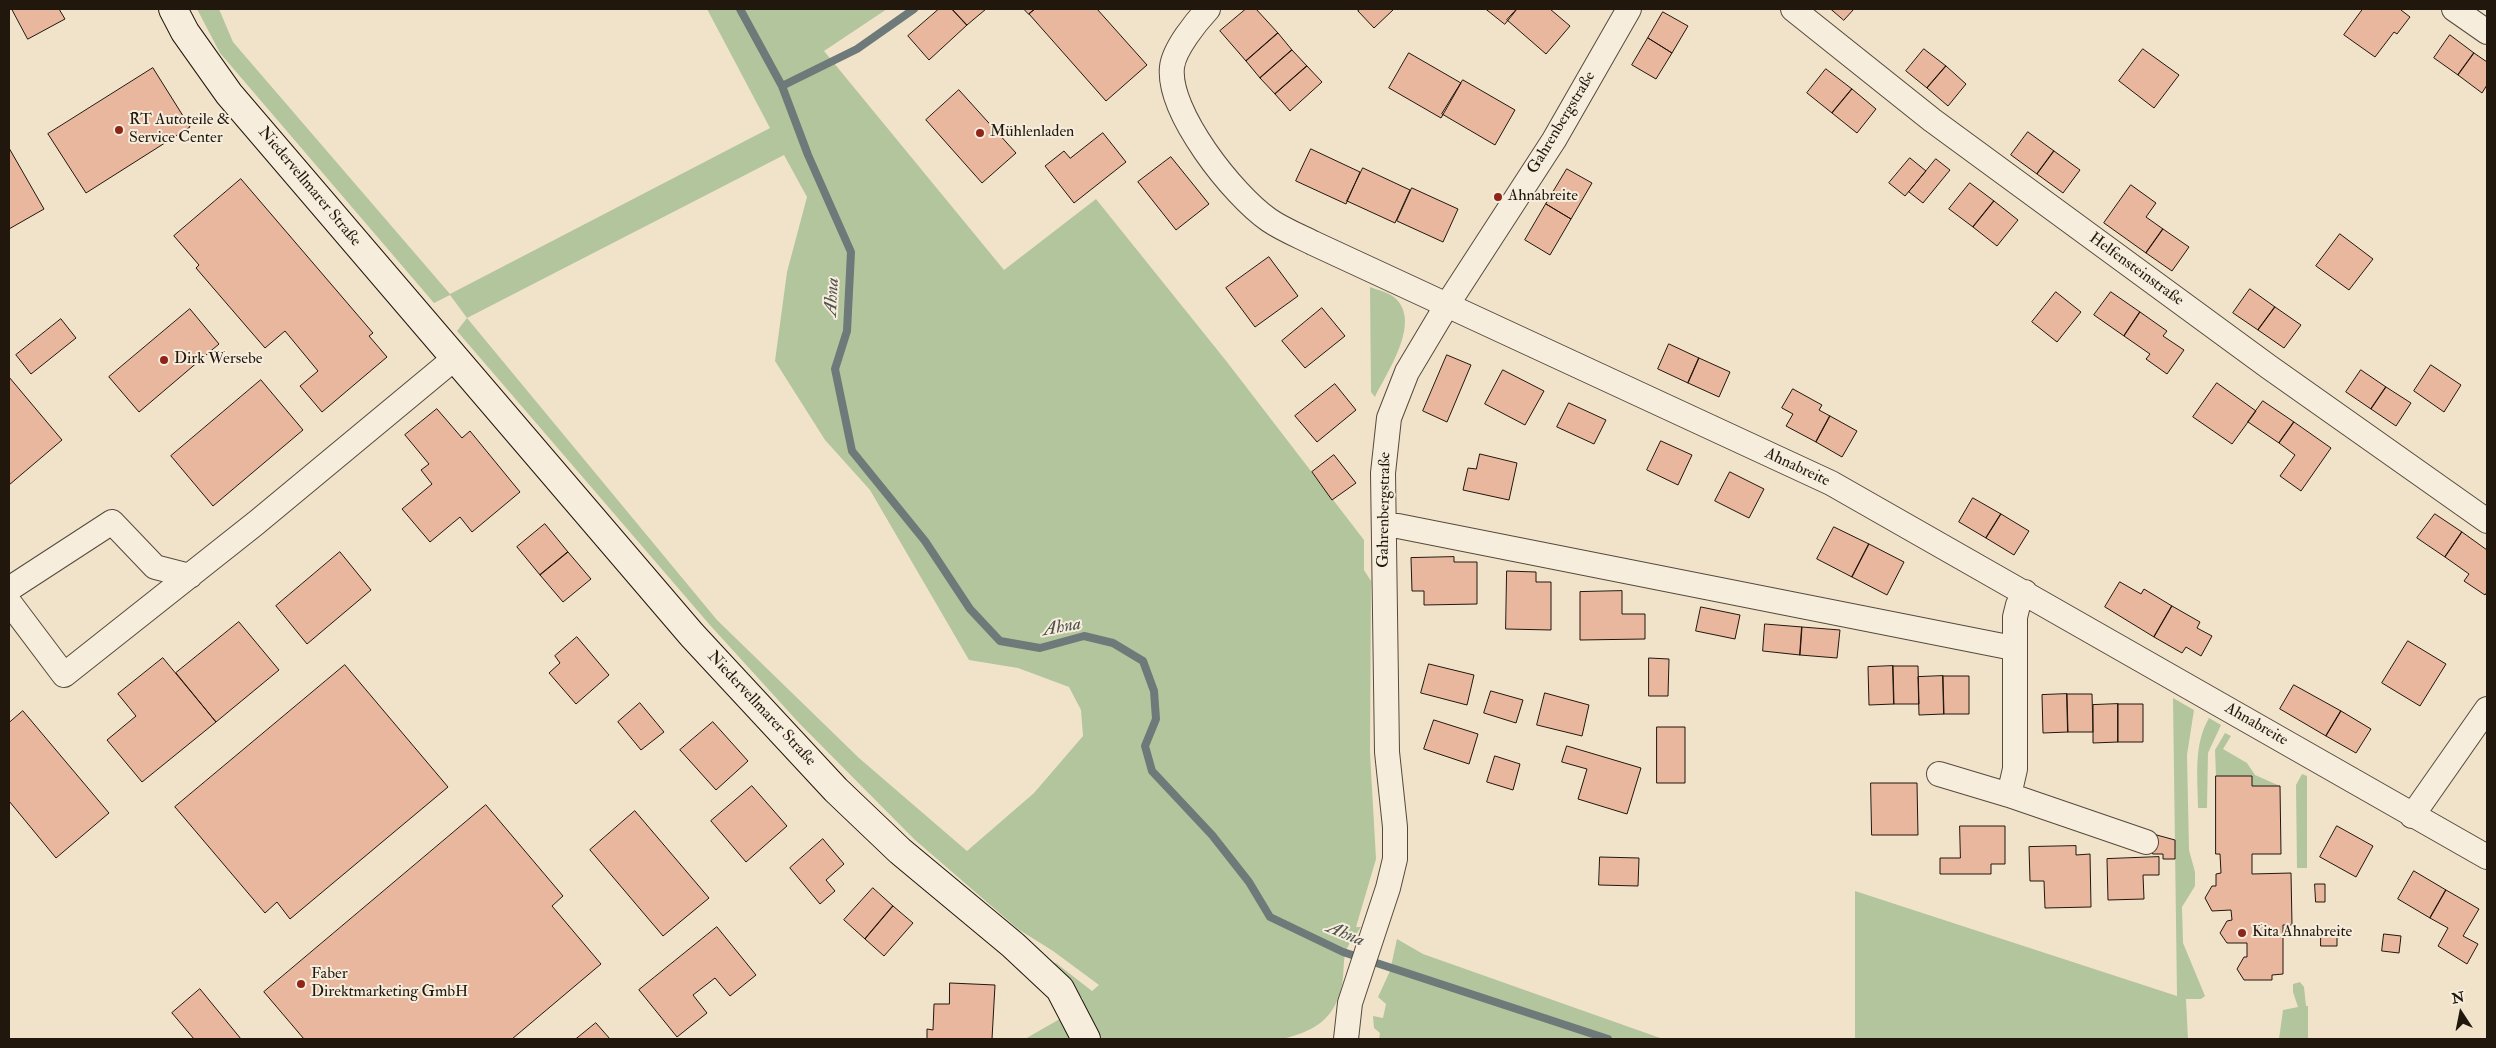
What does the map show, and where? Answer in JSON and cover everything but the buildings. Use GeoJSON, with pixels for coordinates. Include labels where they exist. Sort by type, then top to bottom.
{"type":"FeatureCollection","features":[{"type":"Feature","properties":{"kind":"main road","name":"Niedervellmarer Straße"},"geometry":{"type":"LineString","coordinates":[[173,9],[185,32],[229,94],[692,635],[836,790],[900,851],[1012,945],[1060,989],[1086,1039]]}},
{"type":"Feature","properties":{"kind":"street","name":"Ahnabreite"},"geometry":{"type":"LineString","coordinates":[[1208,9],[1189,31],[1172,66],[1175,96],[1195,136],[1228,182],[1269,220],[1447,305],[1831,483],[2025,592],[2412,816],[2487,857]]}},
{"type":"Feature","properties":{"kind":"street","name":"Gahrenbergstraße"},"geometry":{"type":"LineString","coordinates":[[1346,1039],[1350,1003],[1374,932],[1395,859],[1395,827],[1387,752],[1383,473],[1389,418],[1407,372],[1447,305],[1554,140],[1629,9]]}},
{"type":"Feature","properties":{"kind":"street","name":"Helfensteinstraße"},"geometry":{"type":"LineString","coordinates":[[1793,9],[1962,142],[2269,367],[2487,521]]}},
{"type":"Feature","properties":{"kind":"street"},"geometry":{"type":"LineString","coordinates":[[2454,9],[2487,32]]}},
{"type":"Feature","properties":{"kind":"street"},"geometry":{"type":"LineString","coordinates":[[9,602],[64,675],[190,576],[454,358]]}},
{"type":"Feature","properties":{"kind":"street"},"geometry":{"type":"LineString","coordinates":[[9,589],[112,522],[155,567],[190,576]]}},
{"type":"Feature","properties":{"kind":"street"},"geometry":{"type":"LineString","coordinates":[[1384,526],[1408,528],[2013,648]]}},
{"type":"Feature","properties":{"kind":"street"},"geometry":{"type":"LineString","coordinates":[[2010,795],[2015,768],[2013,648],[2015,617],[2018,605],[2025,592]]}},
{"type":"Feature","properties":{"kind":"street"},"geometry":{"type":"LineString","coordinates":[[2412,816],[2487,709]]}},
{"type":"Feature","properties":{"kind":"street"},"geometry":{"type":"LineString","coordinates":[[1939,774],[2010,795],[2146,842]]}},
{"type":"Feature","properties":{"kind":"green space"},"geometry":{"type":"Polygon","coordinates":[[[197,9],[219,9],[233,42],[450,294],[770,128],[707,9],[887,9],[824,51],[1004,270],[1096,199],[1227,362],[1364,540],[1364,570],[1371,581],[1370,753],[1376,859],[1356,927],[1361,927],[1346,951],[1339,997],[1329,1015],[1322,1022],[1305,1032],[1283,1039],[1025,1039],[1058,1020],[1083,999],[1052,964],[1056,963],[1092,991],[1099,985],[1053,951],[1018,929],[914,839],[799,723],[709,624],[457,331],[467,318],[450,295],[434,303],[220,53],[197,9]],[[784,155],[467,318],[717,620],[859,758],[967,851],[1034,793],[1083,736],[1081,710],[1069,687],[1018,668],[969,660],[870,490],[825,440],[775,361],[787,272],[807,197],[784,155]]]}},
{"type":"Feature","properties":{"kind":"green space"},"geometry":{"type":"Polygon","coordinates":[[[1370,287],[1395,298],[1402,308],[1405,320],[1400,347],[1375,397],[1371,392],[1370,287]]]}},
{"type":"Feature","properties":{"kind":"green space"},"geometry":{"type":"Polygon","coordinates":[[[2173,698],[2194,710],[2187,755],[2189,850],[2195,872],[2195,886],[2182,907],[2183,943],[2205,996],[2201,999],[2186,999],[2188,1039],[1855,1039],[1855,891],[2177,996],[2173,698]]]}},
{"type":"Feature","properties":{"kind":"green space"},"geometry":{"type":"Polygon","coordinates":[[[2209,718],[2221,725],[2208,753],[2207,808],[2198,808],[2198,750],[2209,718]]]}},
{"type":"Feature","properties":{"kind":"green space"},"geometry":{"type":"Polygon","coordinates":[[[2225,733],[2231,736],[2223,749],[2247,763],[2255,775],[2280,786],[2252,786],[2252,776],[2216,776],[2215,750],[2225,733]]]}},
{"type":"Feature","properties":{"kind":"green space"},"geometry":{"type":"Polygon","coordinates":[[[2302,774],[2307,776],[2307,868],[2297,868],[2296,785],[2302,774]]]}},
{"type":"Feature","properties":{"kind":"green space"},"geometry":{"type":"Polygon","coordinates":[[[1397,939],[1423,954],[1663,1039],[1379,1039],[1380,1033],[1374,1028],[1373,1016],[1383,1018],[1386,1004],[1378,997],[1390,971],[1397,939]]]}},
{"type":"Feature","properties":{"kind":"green space"},"geometry":{"type":"Polygon","coordinates":[[[2300,982],[2304,987],[2306,1006],[2308,1006],[2308,1039],[2279,1039],[2283,1010],[2298,1007],[2293,992],[2293,984],[2300,982]]]}},
{"type":"Feature","properties":{"kind":"waterway","name":"Ahna"},"geometry":{"type":"LineString","coordinates":[[740,9],[782,86],[808,155],[851,252],[847,331],[835,369],[852,451],[925,541],[970,609],[1000,641],[1040,648],[1084,636],[1113,643],[1143,661],[1154,691],[1156,719],[1145,746],[1152,771],[1212,835],[1249,882],[1270,917],[1343,952],[1608,1039]]}},
{"type":"Feature","properties":{"kind":"waterway"},"geometry":{"type":"LineString","coordinates":[[782,86],[857,49],[914,9]]}},
{"type":"Feature","properties":{"kind":"place","name":"RT Autoteile & Service Center"},"geometry":{"type":"Point","coordinates":[119,130]}},
{"type":"Feature","properties":{"kind":"place","name":"Mühlenladen"},"geometry":{"type":"Point","coordinates":[980,133]}},
{"type":"Feature","properties":{"kind":"place","name":"Ahnabreite"},"geometry":{"type":"Point","coordinates":[1498,197]}},
{"type":"Feature","properties":{"kind":"place","name":"Dirk Wersebe"},"geometry":{"type":"Point","coordinates":[164,360]}},
{"type":"Feature","properties":{"kind":"place","name":"Kita Ahnabreite"},"geometry":{"type":"Point","coordinates":[2242,933]}},
{"type":"Feature","properties":{"kind":"place","name":"Faber Direktmarketing GmbH"},"geometry":{"type":"Point","coordinates":[301,984]}}]}
